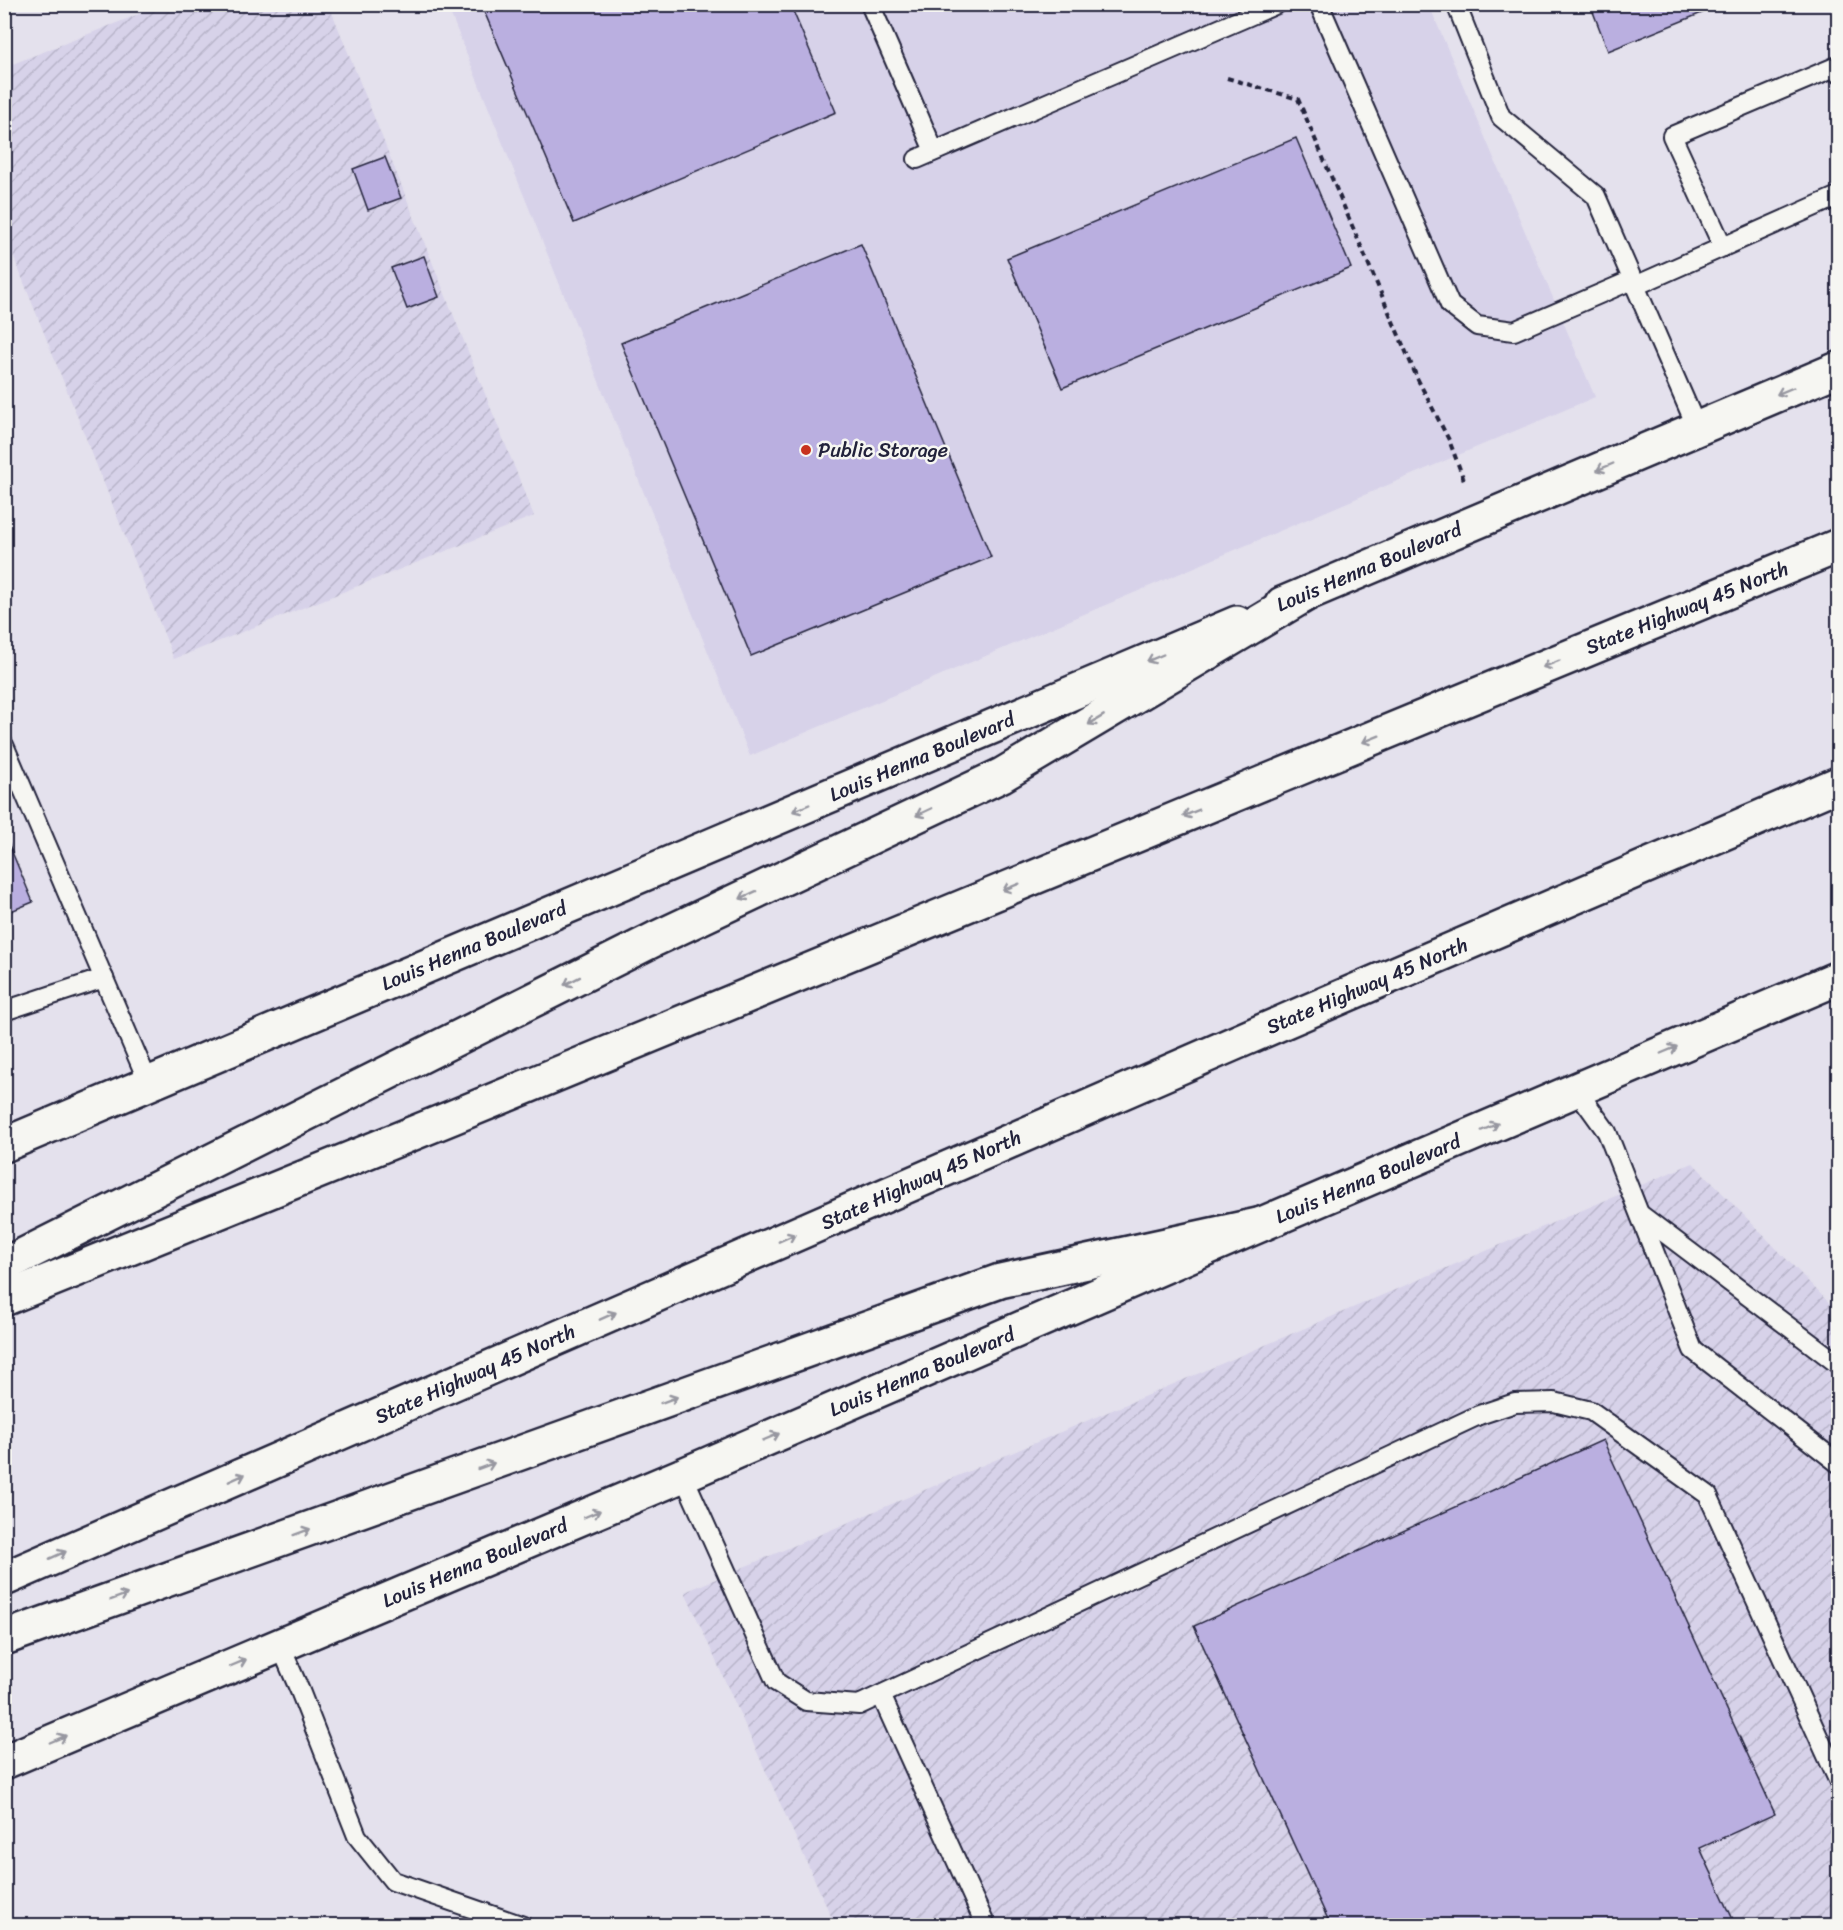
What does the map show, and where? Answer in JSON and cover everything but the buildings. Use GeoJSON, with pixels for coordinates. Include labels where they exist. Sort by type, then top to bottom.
{"type":"FeatureCollection","features":[{"type":"Feature","properties":{"kind":"main road","name":"Louis Henna Boulevard"},"geometry":{"type":"LineString","coordinates":[[4,1145],[1839,369]]}},
{"type":"Feature","properties":{"kind":"main road","name":"State Highway 45 North"},"geometry":{"type":"LineString","coordinates":[[4,1299],[1839,546]]}},
{"type":"Feature","properties":{"kind":"main road"},"geometry":{"type":"LineString","coordinates":[[4,1265],[655,939],[1002,775],[1308,593]]}},
{"type":"Feature","properties":{"kind":"main road","name":"State Highway 45 North"},"geometry":{"type":"LineString","coordinates":[[4,1579],[1293,1018],[1839,784]]}},
{"type":"Feature","properties":{"kind":"main road","name":"Louis Henna Boulevard"},"geometry":{"type":"LineString","coordinates":[[4,1762],[683,1475],[1576,1089],[1839,978]]}},
{"type":"Feature","properties":{"kind":"main road"},"geometry":{"type":"LineString","coordinates":[[4,1638],[1000,1281],[1262,1224]]}},
{"type":"Feature","properties":{"kind":"lane"},"geometry":{"type":"LineString","coordinates":[[870,4],[934,151]]}},
{"type":"Feature","properties":{"kind":"lane"},"geometry":{"type":"LineString","coordinates":[[917,159],[1277,4]]}},
{"type":"Feature","properties":{"kind":"lane"},"geometry":{"type":"LineString","coordinates":[[1319,4],[1450,305],[1477,326],[1514,331],[1723,248],[1839,196]]}},
{"type":"Feature","properties":{"kind":"lane"},"geometry":{"type":"LineString","coordinates":[[1456,4],[1501,117],[1596,196],[1697,428]]}},
{"type":"Feature","properties":{"kind":"lane"},"geometry":{"type":"LineString","coordinates":[[1723,248],[1672,136],[1835,67],[1839,73]]}},
{"type":"Feature","properties":{"kind":"lane"},"geometry":{"type":"LineString","coordinates":[[4,745],[149,1084]]}},
{"type":"Feature","properties":{"kind":"lane"},"geometry":{"type":"LineString","coordinates":[[4,1011],[104,978]]}},
{"type":"Feature","properties":{"kind":"lane"},"geometry":{"type":"LineString","coordinates":[[1576,1089],[1607,1132],[1693,1350],[1839,1464]]}},
{"type":"Feature","properties":{"kind":"lane"},"geometry":{"type":"LineString","coordinates":[[1640,1214],[1839,1364]]}},
{"type":"Feature","properties":{"kind":"lane"},"geometry":{"type":"LineString","coordinates":[[683,1475],[776,1682],[806,1701],[859,1705],[1479,1415],[1515,1403],[1554,1402],[1591,1411],[1708,1495],[1833,1753],[1839,1780]]}},
{"type":"Feature","properties":{"kind":"lane"},"geometry":{"type":"LineString","coordinates":[[280,1645],[357,1836],[393,1881],[523,1926]]}},
{"type":"Feature","properties":{"kind":"lane"},"geometry":{"type":"LineString","coordinates":[[881,1695],[986,1926]]}},
{"type":"Feature","properties":{"kind":"path"},"geometry":{"type":"LineString","coordinates":[[1227,78],[1298,99],[1418,380],[1449,440],[1464,480]]}},
{"type":"Feature","properties":{"kind":"shaded area"},"geometry":{"type":"Polygon","coordinates":[[[162,5],[329,5],[534,516],[174,659],[5,235],[5,67],[162,5]]]}},
{"type":"Feature","properties":{"kind":"shaded area"},"geometry":{"type":"Polygon","coordinates":[[[447,5],[1429,5],[1595,397],[750,756],[447,5]]]}},
{"type":"Feature","properties":{"kind":"shaded area"},"geometry":{"type":"Polygon","coordinates":[[[1693,1163],[1838,1312],[1838,1925],[835,1925],[685,1592],[1693,1163]]]}},
{"type":"Feature","properties":{"kind":"place","name":"Public Storage"},"geometry":{"type":"Point","coordinates":[806,450]}}]}
